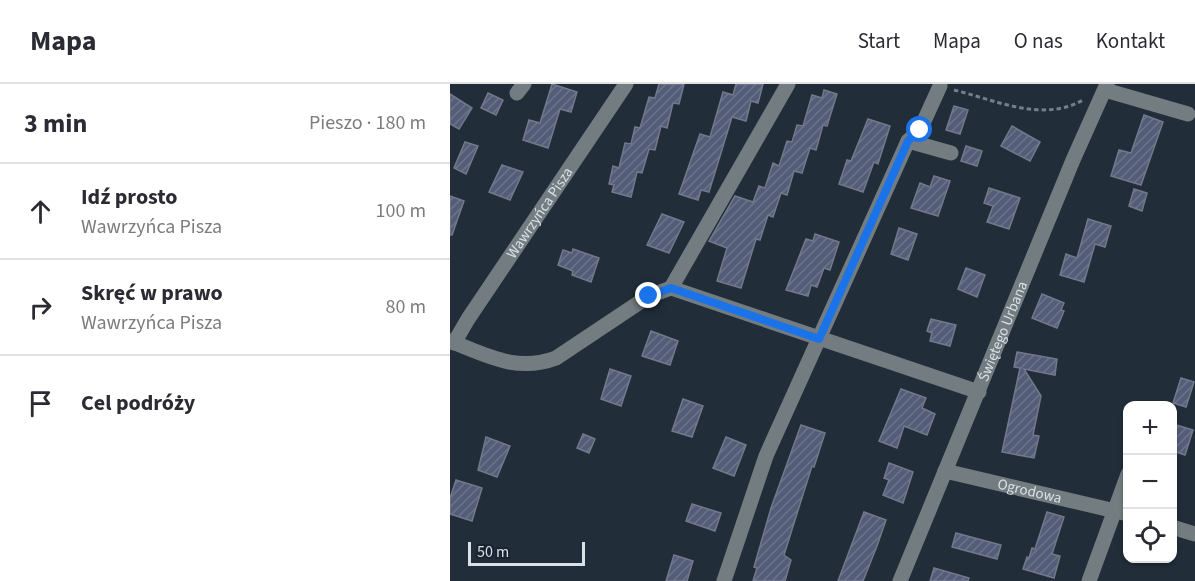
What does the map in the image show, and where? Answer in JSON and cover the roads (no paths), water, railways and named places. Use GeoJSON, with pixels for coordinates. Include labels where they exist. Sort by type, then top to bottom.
{"type":"FeatureCollection","features":[{"type":"Feature","properties":{"kind":"street","name":"Wawrzyńca Pisza"},"geometry":{"type":"LineString","coordinates":[[626,84],[452,342],[506,363],[525,366],[541,364],[556,358],[649,296],[671,288]]}},
{"type":"Feature","properties":{"kind":"street"},"geometry":{"type":"LineString","coordinates":[[788,84],[671,288],[979,392]]}},
{"type":"Feature","properties":{"kind":"street"},"geometry":{"type":"LineString","coordinates":[[724,581],[766,456],[908,141],[920,130],[940,86]]}},
{"type":"Feature","properties":{"kind":"street"},"geometry":{"type":"LineString","coordinates":[[1106,87],[1188,114]]}},
{"type":"Feature","properties":{"kind":"street","name":"Świętego Urbana"},"geometry":{"type":"LineString","coordinates":[[900,581],[1073,160],[1106,87]]}},
{"type":"Feature","properties":{"kind":"street"},"geometry":{"type":"LineString","coordinates":[[908,141],[951,153]]}},
{"type":"Feature","properties":{"kind":"street","name":"Ogrodowa"},"geometry":{"type":"LineString","coordinates":[[945,471],[1122,512]]}},
{"type":"Feature","properties":{"kind":"street"},"geometry":{"type":"LineString","coordinates":[[1089,581],[1122,512]]}},
{"type":"Feature","properties":{"kind":"street"},"geometry":{"type":"LineString","coordinates":[[1177,528],[1195,534]]}}]}
